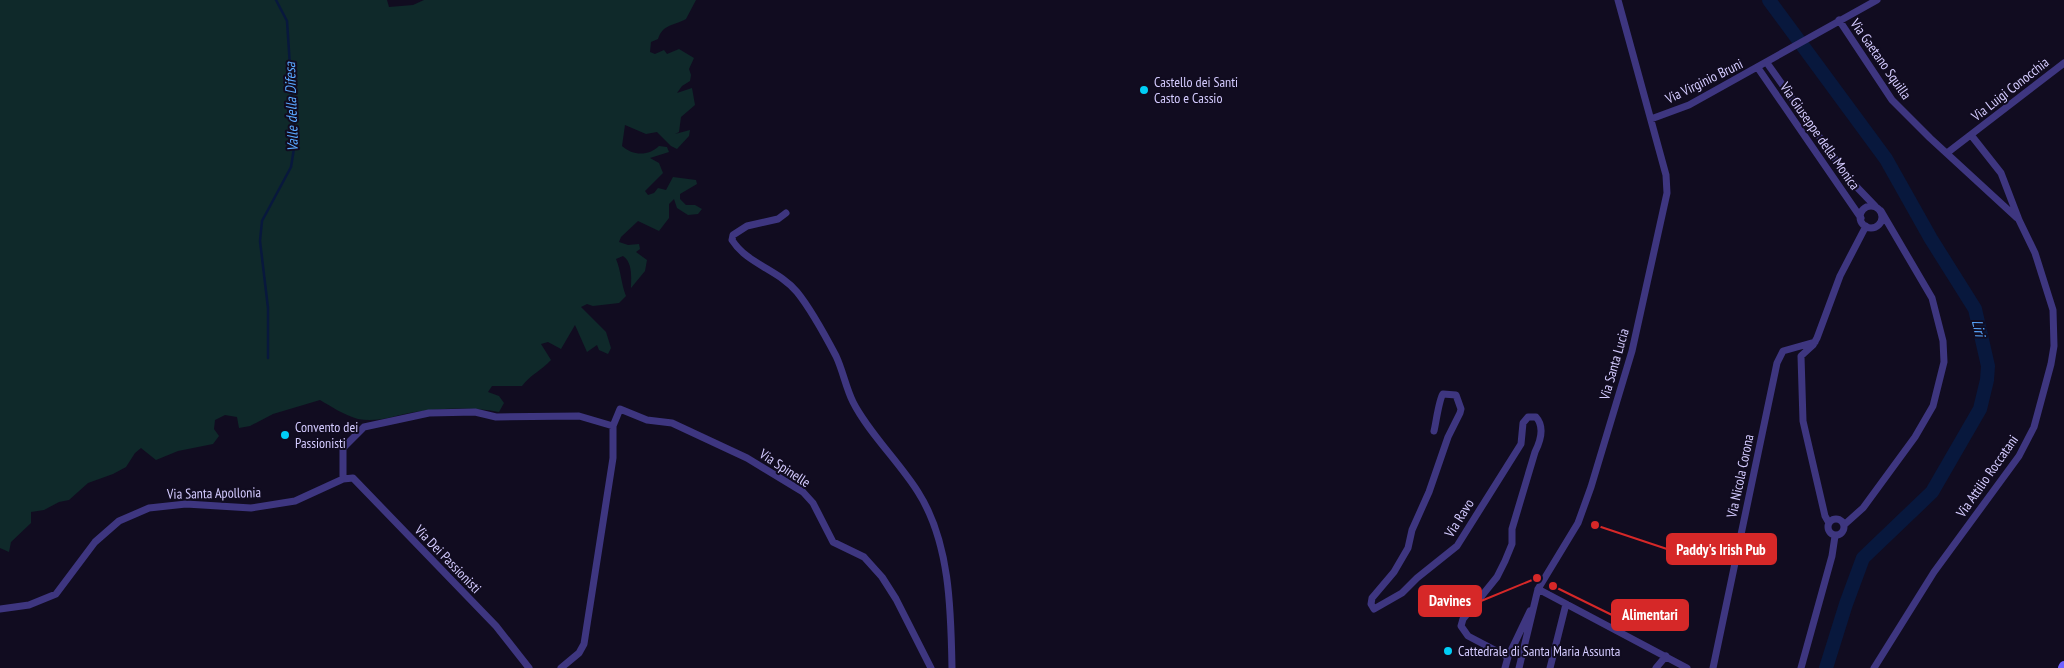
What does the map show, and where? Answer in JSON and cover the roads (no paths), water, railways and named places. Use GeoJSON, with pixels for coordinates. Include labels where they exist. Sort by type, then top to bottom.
{"type":"FeatureCollection","features":[{"type":"Feature","properties":{"kind":"street","name":"Via Santa Lucia"},"geometry":{"type":"LineString","coordinates":[[1534,605],[1538,589],[1578,522],[1591,487],[1632,351],[1645,288],[1662,222],[1668,187],[1618,0]]}},
{"type":"Feature","properties":{"kind":"street","name":"Via Virginio Bruni"},"geometry":{"type":"LineString","coordinates":[[1651,118],[1689,105],[1784,54],[1829,25],[1877,0]]}},
{"type":"Feature","properties":{"kind":"street","name":"Via Gaetano Squilla"},"geometry":{"type":"LineString","coordinates":[[1839,20],[1892,100],[2019,220]]}},
{"type":"Feature","properties":{"kind":"street","name":"Via Giuseppe della Monica"},"geometry":{"type":"LineString","coordinates":[[1767,63],[1850,180],[1878,209],[1932,298],[1943,341],[1944,362],[1933,406],[1915,437],[1863,508],[1844,525]]}},
{"type":"Feature","properties":{"kind":"street","name":"Via Luigi Conocchia"},"geometry":{"type":"LineString","coordinates":[[1946,153],[2064,63]]}},
{"type":"Feature","properties":{"kind":"street","name":"Via Giuseppe della Monica"},"geometry":{"type":"LineString","coordinates":[[1758,68],[1861,218]]}},
{"type":"Feature","properties":{"kind":"street","name":"Via Attilio Roccatani"},"geometry":{"type":"LineString","coordinates":[[1874,668],[1934,572],[2019,456],[2034,427],[2044,395],[2053,355],[2054,319],[2048,292],[2035,252],[2019,220],[2001,173],[1971,135]]}},
{"type":"Feature","properties":{"kind":"street"},"geometry":{"type":"LineString","coordinates":[[1865,208],[1878,209],[1882,218],[1879,224],[1873,227],[1866,226],[1861,218],[1865,208]]}},
{"type":"Feature","properties":{"kind":"street"},"geometry":{"type":"LineString","coordinates":[[786,214],[778,219],[747,226],[733,235],[732,240],[737,249],[782,277],[797,292],[836,356],[854,404],[918,492],[929,513],[938,535],[943,560],[952,668]]}},
{"type":"Feature","properties":{"kind":"street"},"geometry":{"type":"LineString","coordinates":[[1835,536],[1828,531],[1829,523],[1825,516],[1803,421],[1800,395],[1801,356],[1814,342],[1840,276],[1866,226]]}},
{"type":"Feature","properties":{"kind":"street","name":"Via Nicola Corona"},"geometry":{"type":"LineString","coordinates":[[1712,668],[1777,363],[1783,351],[1814,342]]}},
{"type":"Feature","properties":{"kind":"street","name":"Via Ravo"},"geometry":{"type":"LineString","coordinates":[[1434,431],[1438,416],[1439,398],[1443,394],[1456,395],[1460,413],[1448,436],[1429,492],[1412,530],[1408,548],[1394,572],[1372,598],[1371,604],[1374,609],[1402,593],[1417,578],[1457,546],[1521,444],[1523,423],[1528,416],[1536,417],[1541,428],[1540,442],[1512,529],[1512,544],[1497,577],[1463,619],[1461,626],[1468,636],[1508,657]]}},
{"type":"Feature","properties":{"kind":"street","name":"Via Spinelle"},"geometry":{"type":"LineString","coordinates":[[613,426],[620,409],[647,420],[672,423],[747,458],[803,492],[813,503],[833,542],[864,556],[882,577],[896,599],[931,668]]}},
{"type":"Feature","properties":{"kind":"street"},"geometry":{"type":"LineString","coordinates":[[343,479],[342,448],[364,427],[421,414],[475,412],[496,417],[579,416],[613,426],[613,458],[584,644],[578,653],[561,668]]}},
{"type":"Feature","properties":{"kind":"street","name":"Via Dei Passionisti"},"geometry":{"type":"LineString","coordinates":[[343,479],[353,478],[496,626],[529,668]]}},
{"type":"Feature","properties":{"kind":"street","name":"Via Santa Apollonia"},"geometry":{"type":"LineString","coordinates":[[0,609],[29,605],[56,594],[95,542],[119,521],[149,508],[186,504],[250,508],[295,501],[343,479]]}},
{"type":"Feature","properties":{"kind":"street"},"geometry":{"type":"LineString","coordinates":[[1829,523],[1836,519],[1844,525],[1842,533],[1835,536]]}},
{"type":"Feature","properties":{"kind":"street"},"geometry":{"type":"LineString","coordinates":[[1801,668],[1832,556],[1835,536]]}},
{"type":"Feature","properties":{"kind":"street"},"geometry":{"type":"LineString","coordinates":[[1538,589],[1687,668]]}},
{"type":"Feature","properties":{"kind":"street"},"geometry":{"type":"LineString","coordinates":[[1550,668],[1566,604]]}},
{"type":"Feature","properties":{"kind":"street"},"geometry":{"type":"LineString","coordinates":[[1506,668],[1508,657],[1534,605]]}},
{"type":"Feature","properties":{"kind":"street"},"geometry":{"type":"LineString","coordinates":[[1519,668],[1534,605]]}},
{"type":"Feature","properties":{"kind":"street"},"geometry":{"type":"LineString","coordinates":[[1656,668],[1666,656]]}},
{"type":"Feature","properties":{"kind":"waterway","name":"Valle della Difesa"},"geometry":{"type":"LineString","coordinates":[[268,358],[268,308],[260,241],[262,221],[291,167],[295,142],[287,21],[276,0]]}},
{"type":"Feature","properties":{"kind":"waterway","name":"Liri"},"geometry":{"type":"LineString","coordinates":[[1769,0],[1886,159],[1931,239],[1975,309],[1988,366],[1987,380],[1980,409],[1932,492],[1863,558],[1826,668]]}},
{"type":"Feature","properties":{"kind":"place","name":"Castello dei Santi Casto e Cassio"},"geometry":{"type":"Point","coordinates":[1144,90]}},
{"type":"Feature","properties":{"kind":"place","name":"Convento dei Passionisti"},"geometry":{"type":"Point","coordinates":[285,435]}},
{"type":"Feature","properties":{"kind":"place","name":"Paddy's Irish Pub"},"geometry":{"type":"Point","coordinates":[1595,525]}},
{"type":"Feature","properties":{"kind":"place","name":"Davines"},"geometry":{"type":"Point","coordinates":[1537,578]}},
{"type":"Feature","properties":{"kind":"place","name":"Alimentari"},"geometry":{"type":"Point","coordinates":[1553,586]}},
{"type":"Feature","properties":{"kind":"place","name":"Cattedrale di Santa Maria Assunta"},"geometry":{"type":"Point","coordinates":[1448,651]}}]}
